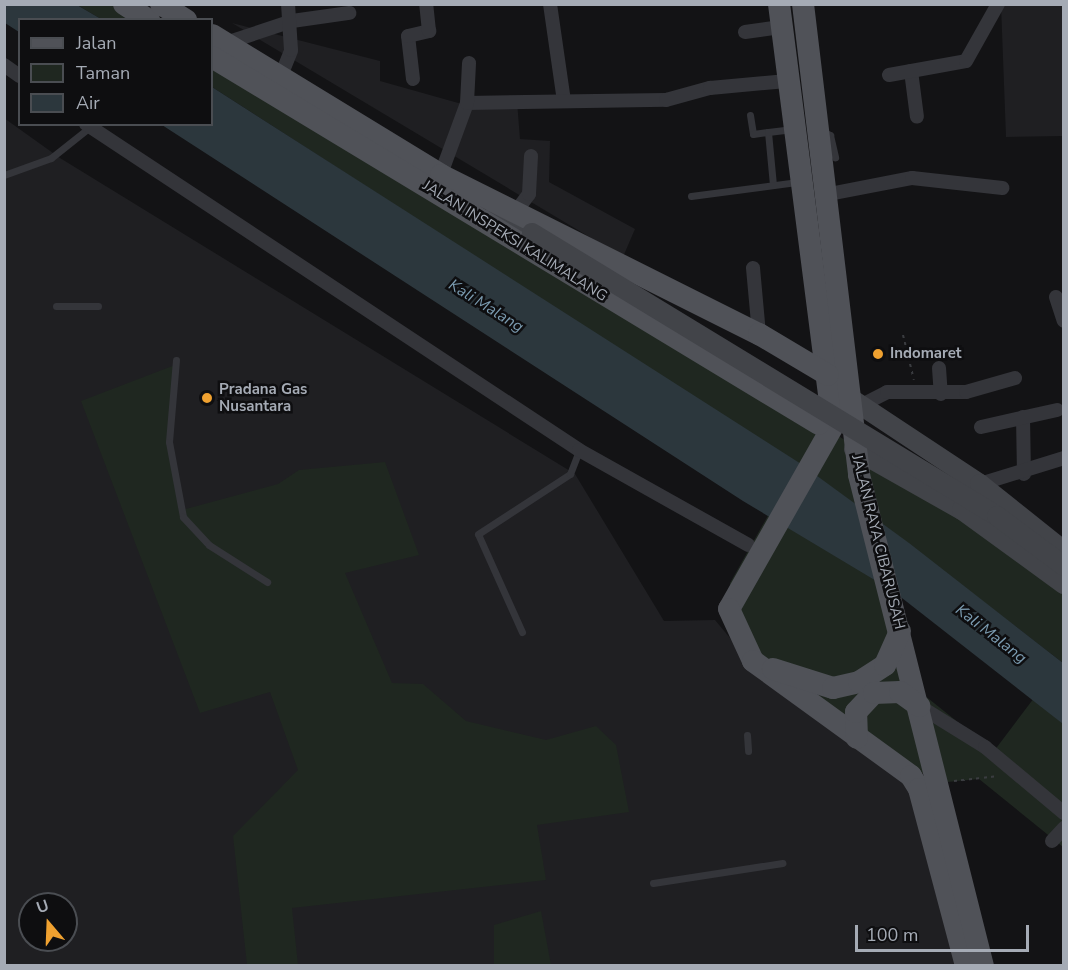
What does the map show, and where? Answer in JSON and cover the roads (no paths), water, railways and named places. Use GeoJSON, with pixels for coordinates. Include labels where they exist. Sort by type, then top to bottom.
{"type":"FeatureCollection","features":[{"type":"Feature","properties":{"kind":"main road"},"geometry":{"type":"LineString","coordinates":[[124,4],[165,14]]}},
{"type":"Feature","properties":{"kind":"main road","name":"JALAN RAYA CIBARUSAH"},"geometry":{"type":"LineString","coordinates":[[730,601],[767,528],[817,440],[833,426],[842,392],[824,195],[805,128],[787,81],[779,4]]}},
{"type":"Feature","properties":{"kind":"main road","name":"JALAN RAYA CIBARUSAH"},"geometry":{"type":"LineString","coordinates":[[802,4],[805,128],[801,182],[859,475],[983,966]]}},
{"type":"Feature","properties":{"kind":"main road","name":"JALAN INSPEKSI KALIMALANG"},"geometry":{"type":"LineString","coordinates":[[216,45],[437,182],[476,215],[817,440]]}},
{"type":"Feature","properties":{"kind":"main road","name":"JALAN INSPEKSI KALIMALANG"},"geometry":{"type":"LineString","coordinates":[[437,182],[492,199],[525,224],[759,334],[842,392]]}},
{"type":"Feature","properties":{"kind":"main road"},"geometry":{"type":"LineString","coordinates":[[476,215],[525,224],[988,510],[1064,566]]}},
{"type":"Feature","properties":{"kind":"main road"},"geometry":{"type":"LineString","coordinates":[[842,392],[980,484],[1064,551]]}},
{"type":"Feature","properties":{"kind":"main road"},"geometry":{"type":"LineString","coordinates":[[854,449],[962,510],[1064,584]]}},
{"type":"Feature","properties":{"kind":"main road"},"geometry":{"type":"LineString","coordinates":[[962,510],[980,484]]}},
{"type":"Feature","properties":{"kind":"main road","name":"JALAN RAYA CIBARUSAH"},"geometry":{"type":"LineString","coordinates":[[767,528],[748,545],[732,574],[731,622],[753,661],[911,777],[919,789],[966,966]]}},
{"type":"Feature","properties":{"kind":"main road"},"geometry":{"type":"LineString","coordinates":[[753,661],[833,688],[859,682],[885,665],[900,631]]}},
{"type":"Feature","properties":{"kind":"main road"},"geometry":{"type":"LineString","coordinates":[[857,738],[856,712],[874,693],[900,692],[918,706]]}},
{"type":"Feature","properties":{"kind":"street"},"geometry":{"type":"LineString","coordinates":[[277,84],[292,21],[288,4]]}},
{"type":"Feature","properties":{"kind":"street"},"geometry":{"type":"LineString","coordinates":[[412,79],[408,36],[429,31],[426,4]]}},
{"type":"Feature","properties":{"kind":"street"},"geometry":{"type":"LineString","coordinates":[[550,4],[564,101]]}},
{"type":"Feature","properties":{"kind":"street"},"geometry":{"type":"LineString","coordinates":[[889,75],[966,61],[998,4]]}},
{"type":"Feature","properties":{"kind":"street"},"geometry":{"type":"LineString","coordinates":[[216,45],[292,21],[349,14]]}},
{"type":"Feature","properties":{"kind":"street"},"geometry":{"type":"LineString","coordinates":[[745,32],[781,27]]}},
{"type":"Feature","properties":{"kind":"street"},"geometry":{"type":"LineString","coordinates":[[437,182],[467,103],[469,63]]}},
{"type":"Feature","properties":{"kind":"street"},"geometry":{"type":"LineString","coordinates":[[4,65],[18,75]]}},
{"type":"Feature","properties":{"kind":"street"},"geometry":{"type":"LineString","coordinates":[[911,71],[917,117]]}},
{"type":"Feature","properties":{"kind":"street"},"geometry":{"type":"LineString","coordinates":[[467,103],[666,100],[710,88],[787,81]]}},
{"type":"Feature","properties":{"kind":"street"},"geometry":{"type":"LineString","coordinates":[[88,126],[579,450],[748,545]]}},
{"type":"Feature","properties":{"kind":"street"},"geometry":{"type":"LineString","coordinates":[[525,224],[531,156]]}},
{"type":"Feature","properties":{"kind":"street"},"geometry":{"type":"LineString","coordinates":[[824,195],[912,178],[1002,188]]}},
{"type":"Feature","properties":{"kind":"street"},"geometry":{"type":"LineString","coordinates":[[753,268],[759,334]]}},
{"type":"Feature","properties":{"kind":"street"},"geometry":{"type":"LineString","coordinates":[[1056,297],[1064,321]]}},
{"type":"Feature","properties":{"kind":"street"},"geometry":{"type":"LineString","coordinates":[[939,368],[940,394]]}},
{"type":"Feature","properties":{"kind":"street"},"geometry":{"type":"LineString","coordinates":[[842,392],[940,394],[991,388],[1015,378]]}},
{"type":"Feature","properties":{"kind":"street"},"geometry":{"type":"LineString","coordinates":[[981,427],[1057,410]]}},
{"type":"Feature","properties":{"kind":"street"},"geometry":{"type":"LineString","coordinates":[[1023,417],[1024,474]]}},
{"type":"Feature","properties":{"kind":"street"},"geometry":{"type":"LineString","coordinates":[[980,484],[1024,474],[1064,458]]}},
{"type":"Feature","properties":{"kind":"street"},"geometry":{"type":"LineString","coordinates":[[918,706],[1014,770],[1064,813]]}},
{"type":"Feature","properties":{"kind":"street"},"geometry":{"type":"LineString","coordinates":[[1052,841],[1064,828]]}},
{"type":"Feature","properties":{"kind":"lane"},"geometry":{"type":"LineString","coordinates":[[750,115],[753,134],[805,128],[830,135],[835,157]]}},
{"type":"Feature","properties":{"kind":"lane"},"geometry":{"type":"LineString","coordinates":[[4,175],[51,158],[88,126]]}},
{"type":"Feature","properties":{"kind":"lane"},"geometry":{"type":"LineString","coordinates":[[768,132],[774,185]]}},
{"type":"Feature","properties":{"kind":"lane"},"geometry":{"type":"LineString","coordinates":[[690,196],[801,182]]}},
{"type":"Feature","properties":{"kind":"lane"},"geometry":{"type":"LineString","coordinates":[[56,306],[98,306]]}},
{"type":"Feature","properties":{"kind":"lane"},"geometry":{"type":"LineString","coordinates":[[176,360],[169,442],[183,517],[209,545],[267,582]]}},
{"type":"Feature","properties":{"kind":"lane"},"geometry":{"type":"LineString","coordinates":[[522,632],[478,534],[570,474],[579,450]]}},
{"type":"Feature","properties":{"kind":"lane"},"geometry":{"type":"LineString","coordinates":[[747,735],[748,752]]}},
{"type":"Feature","properties":{"kind":"lane"},"geometry":{"type":"LineString","coordinates":[[653,883],[783,863]]}},
{"type":"Feature","properties":{"kind":"water"},"geometry":{"type":"Polygon","coordinates":[[[4,5],[77,5],[99,18],[18,18],[18,31],[5,23],[4,5]]]}},
{"type":"Feature","properties":{"kind":"water","name":"Kali Malang"},"geometry":{"type":"Polygon","coordinates":[[[213,88],[798,462],[909,543],[1063,663],[1063,724],[893,591],[743,501],[164,126],[213,126],[213,88]]]}},
{"type":"Feature","properties":{"kind":"place","name":"Indomaret"},"geometry":{"type":"Point","coordinates":[878,354]}},
{"type":"Feature","properties":{"kind":"place","name":"Pradana Gas Nusantara"},"geometry":{"type":"Point","coordinates":[207,398]}}]}
